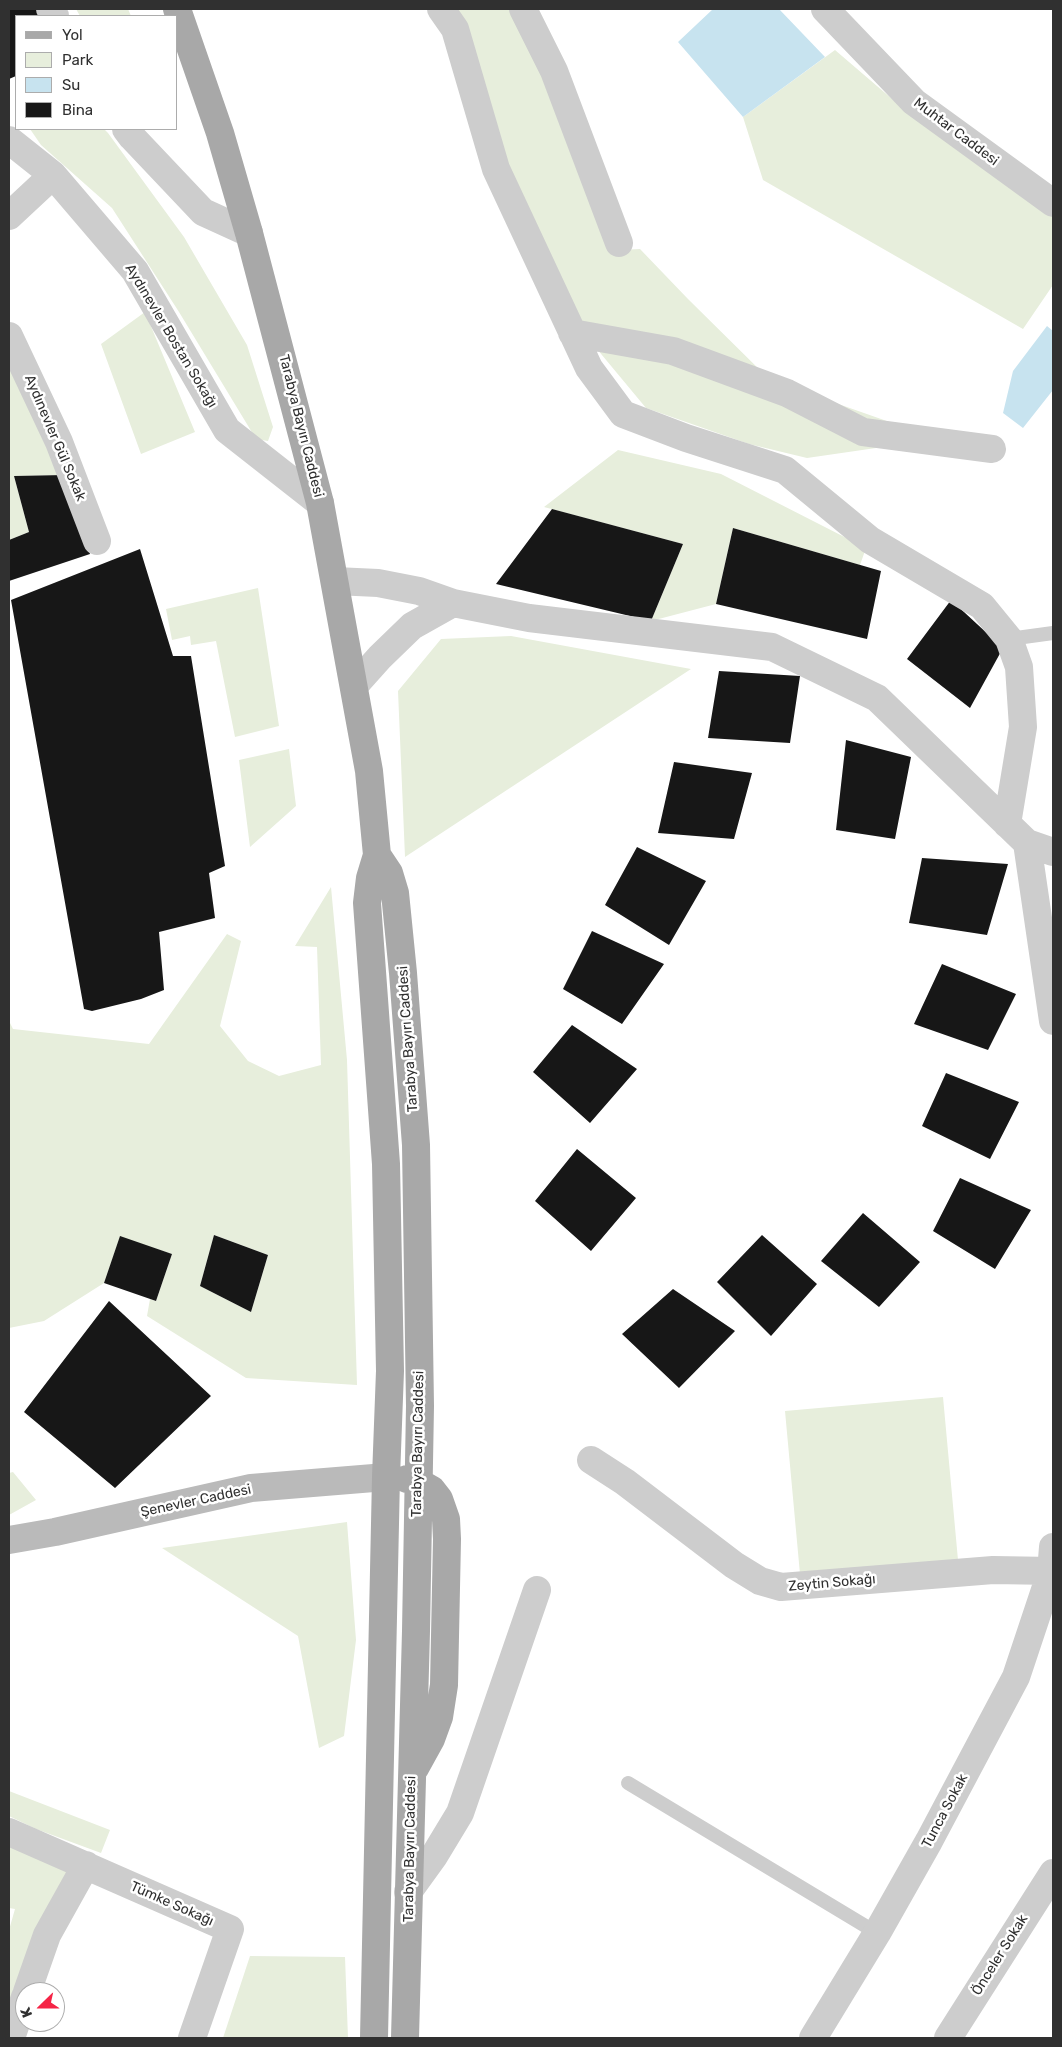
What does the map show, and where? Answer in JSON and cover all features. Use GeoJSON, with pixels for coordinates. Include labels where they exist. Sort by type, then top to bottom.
{"type":"FeatureCollection","features":[{"type":"Feature","properties":{"kind":"main road","name":"Tarabya Bayırı Caddesi"},"geometry":{"type":"LineString","coordinates":[[177,9],[220,133],[249,233],[320,503],[368,771],[377,855],[370,878],[367,903],[386,1164],[390,1371],[374,2038]]}},
{"type":"Feature","properties":{"kind":"main road","name":"Tarabya Bayırı Caddesi"},"geometry":{"type":"LineString","coordinates":[[377,855],[389,873],[395,893],[416,1145],[419,1318],[418,1482],[432,1490],[439,1499],[446,1519],[444,1684],[439,1717],[431,1739],[412,1773],[405,2038]]}},
{"type":"Feature","properties":{"kind":"main road"},"geometry":{"type":"LineString","coordinates":[[386,1477],[418,1482]]}},
{"type":"Feature","properties":{"kind":"street"},"geometry":{"type":"LineString","coordinates":[[441,9],[455,29],[496,169],[589,368],[623,414],[686,438],[785,470],[870,540],[982,606],[1009,640],[1019,667],[1023,727],[1007,824]]}},
{"type":"Feature","properties":{"kind":"street"},"geometry":{"type":"LineString","coordinates":[[523,9],[554,71],[619,243]]}},
{"type":"Feature","properties":{"kind":"street","name":"Muhtar Caddesi"},"geometry":{"type":"LineString","coordinates":[[825,9],[914,102],[1053,203]]}},
{"type":"Feature","properties":{"kind":"street"},"geometry":{"type":"LineString","coordinates":[[127,130],[203,212],[249,233]]}},
{"type":"Feature","properties":{"kind":"street","name":"Aydınevler Bostan Sokağı"},"geometry":{"type":"LineString","coordinates":[[9,140],[53,175],[135,271],[227,430],[320,503]]}},
{"type":"Feature","properties":{"kind":"street"},"geometry":{"type":"LineString","coordinates":[[9,216],[53,175]]}},
{"type":"Feature","properties":{"kind":"street"},"geometry":{"type":"LineString","coordinates":[[572,332],[673,352],[787,393],[864,432],[992,449]]}},
{"type":"Feature","properties":{"kind":"street","name":"Aydınevler Gül Sokak"},"geometry":{"type":"LineString","coordinates":[[9,336],[60,442],[97,541]]}},
{"type":"Feature","properties":{"kind":"street"},"geometry":{"type":"LineString","coordinates":[[335,581],[386,585],[419,591],[453,603],[529,618],[772,647],[877,698],[1028,843],[1053,852]]}},
{"type":"Feature","properties":{"kind":"street"},"geometry":{"type":"LineString","coordinates":[[354,686],[412,626],[453,603]]}},
{"type":"Feature","properties":{"kind":"street"},"geometry":{"type":"LineString","coordinates":[[1028,843],[1053,1021]]}},
{"type":"Feature","properties":{"kind":"street","name":"Zeytin Sokağı"},"geometry":{"type":"LineString","coordinates":[[591,1460],[625,1482],[734,1565],[760,1581],[781,1586],[993,1570],[1052,1563]]}},
{"type":"Feature","properties":{"kind":"street","name":"Şenevler Caddesi"},"geometry":{"type":"LineString","coordinates":[[9,1540],[55,1532],[251,1488],[386,1477]]}},
{"type":"Feature","properties":{"kind":"street","name":"Tunca Sokak"},"geometry":{"type":"LineString","coordinates":[[813,2038],[877,1933],[929,1841],[1016,1678],[1052,1563]]}},
{"type":"Feature","properties":{"kind":"street"},"geometry":{"type":"LineString","coordinates":[[408,1892],[434,1856],[460,1813],[537,1590]]}},
{"type":"Feature","properties":{"kind":"street","name":"Tümke Sokağı"},"geometry":{"type":"LineString","coordinates":[[9,1832],[230,1929],[192,2038]]}},
{"type":"Feature","properties":{"kind":"street"},"geometry":{"type":"LineString","coordinates":[[31,1982],[47,1935],[86,1865]]}},
{"type":"Feature","properties":{"kind":"street","name":"Önceler Sokak"},"geometry":{"type":"LineString","coordinates":[[948,2038],[1053,1872]]}},
{"type":"Feature","properties":{"kind":"street"},"geometry":{"type":"LineString","coordinates":[[10,2038],[15,2024]]}},
{"type":"Feature","properties":{"kind":"lane"},"geometry":{"type":"LineString","coordinates":[[1009,640],[1053,633]]}},
{"type":"Feature","properties":{"kind":"lane"},"geometry":{"type":"LineString","coordinates":[[628,1783],[877,1933]]}},
{"type":"Feature","properties":{"kind":"green space"},"geometry":{"type":"Polygon","coordinates":[[[76,9],[128,9],[131,15],[79,15],[76,9]]]}},
{"type":"Feature","properties":{"kind":"green space"},"geometry":{"type":"Polygon","coordinates":[[[451,9],[517,9],[620,250],[640,249],[770,380],[938,439],[807,458],[749,444],[646,408],[582,331],[502,167],[451,9]]]}},
{"type":"Feature","properties":{"kind":"green space"},"geometry":{"type":"Polygon","coordinates":[[[835,50],[919,122],[1053,214],[1053,285],[1023,329],[763,180],[743,117],[835,50]]]}},
{"type":"Feature","properties":{"kind":"green space"},"geometry":{"type":"Polygon","coordinates":[[[31,130],[105,130],[108,133],[184,237],[247,345],[273,427],[268,441],[256,439],[179,312],[112,208],[41,145],[31,130]]]}},
{"type":"Feature","properties":{"kind":"green space"},"geometry":{"type":"Polygon","coordinates":[[[145,312],[195,432],[141,454],[101,344],[145,312]]]}},
{"type":"Feature","properties":{"kind":"green space"},"geometry":{"type":"Polygon","coordinates":[[[9,366],[64,475],[14,476],[29,532],[9,540],[9,366]]]}},
{"type":"Feature","properties":{"kind":"green space"},"geometry":{"type":"Polygon","coordinates":[[[618,450],[721,474],[866,548],[860,565],[733,528],[716,604],[651,621],[683,544],[544,507],[618,450]]]}},
{"type":"Feature","properties":{"kind":"green space"},"geometry":{"type":"Polygon","coordinates":[[[258,588],[279,726],[235,737],[216,641],[191,645],[190,636],[172,640],[166,609],[258,588]]]}},
{"type":"Feature","properties":{"kind":"green space"},"geometry":{"type":"Polygon","coordinates":[[[511,636],[691,669],[405,857],[398,691],[441,639],[511,636]]]}},
{"type":"Feature","properties":{"kind":"green space"},"geometry":{"type":"Polygon","coordinates":[[[289,749],[296,806],[250,847],[239,760],[289,749]]]}},
{"type":"Feature","properties":{"kind":"green space"},"geometry":{"type":"Polygon","coordinates":[[[331,887],[347,1060],[357,1385],[246,1378],[147,1316],[150,1299],[156,1301],[172,1254],[120,1237],[104,1283],[44,1321],[9,1328],[9,1021],[13,1029],[149,1044],[227,934],[241,941],[220,1026],[248,1061],[279,1076],[321,1065],[317,947],[295,946],[331,887]],[[214,1235],[200,1286],[251,1312],[268,1255],[214,1235]]]}},
{"type":"Feature","properties":{"kind":"green space"},"geometry":{"type":"Polygon","coordinates":[[[943,1397],[958,1560],[800,1574],[785,1411],[943,1397]]]}},
{"type":"Feature","properties":{"kind":"green space"},"geometry":{"type":"Polygon","coordinates":[[[13,1472],[36,1500],[9,1515],[9,1473],[13,1472]]]}},
{"type":"Feature","properties":{"kind":"green space"},"geometry":{"type":"Polygon","coordinates":[[[347,1522],[356,1640],[344,1736],[319,1748],[298,1636],[162,1548],[347,1522]]]}},
{"type":"Feature","properties":{"kind":"green space"},"geometry":{"type":"Polygon","coordinates":[[[9,1791],[110,1830],[101,1853],[36,1829],[9,1816],[9,1791]]]}},
{"type":"Feature","properties":{"kind":"green space"},"geometry":{"type":"Polygon","coordinates":[[[9,1845],[73,1871],[26,1982],[15,1982],[15,2009],[9,2023],[9,1930],[15,1909],[9,1908],[9,1845]]]}},
{"type":"Feature","properties":{"kind":"green space"},"geometry":{"type":"Polygon","coordinates":[[[250,1956],[345,1957],[348,2038],[223,2038],[250,1956]]]}},
{"type":"Feature","properties":{"kind":"water"},"geometry":{"type":"Polygon","coordinates":[[[713,9],[779,9],[825,57],[743,117],[678,42],[713,9]]]}},
{"type":"Feature","properties":{"kind":"water"},"geometry":{"type":"Polygon","coordinates":[[[1047,326],[1053,331],[1053,390],[1023,428],[1003,413],[1013,371],[1047,326]]]}},
{"type":"Feature","properties":{"kind":"building"},"geometry":{"type":"Polygon","coordinates":[[[9,9],[36,9],[40,15],[15,15],[15,76],[9,79],[9,9]]]}},
{"type":"Feature","properties":{"kind":"building"},"geometry":{"type":"Polygon","coordinates":[[[64,475],[90,554],[9,581],[9,540],[29,532],[14,476],[64,475]]]}},
{"type":"Feature","properties":{"kind":"building"},"geometry":{"type":"Polygon","coordinates":[[[552,509],[683,544],[651,621],[496,584],[552,509]]]}},
{"type":"Feature","properties":{"kind":"building"},"geometry":{"type":"Polygon","coordinates":[[[733,528],[881,571],[867,639],[716,604],[733,528]]]}},
{"type":"Feature","properties":{"kind":"building"},"geometry":{"type":"Polygon","coordinates":[[[140,549],[173,656],[191,656],[225,866],[209,873],[215,918],[159,932],[164,990],[141,999],[92,1011],[84,1009],[11,600],[140,549]]]}},
{"type":"Feature","properties":{"kind":"building"},"geometry":{"type":"Polygon","coordinates":[[[951,600],[1003,648],[970,708],[907,659],[951,600]]]}},
{"type":"Feature","properties":{"kind":"building"},"geometry":{"type":"Polygon","coordinates":[[[719,671],[800,676],[790,743],[708,738],[719,671]]]}},
{"type":"Feature","properties":{"kind":"building"},"geometry":{"type":"Polygon","coordinates":[[[846,740],[911,757],[895,839],[836,830],[846,740]]]}},
{"type":"Feature","properties":{"kind":"building"},"geometry":{"type":"Polygon","coordinates":[[[674,762],[752,773],[734,839],[658,833],[674,762]]]}},
{"type":"Feature","properties":{"kind":"building"},"geometry":{"type":"Polygon","coordinates":[[[637,847],[706,881],[669,945],[605,905],[637,847]]]}},
{"type":"Feature","properties":{"kind":"building"},"geometry":{"type":"Polygon","coordinates":[[[922,858],[1008,864],[987,935],[909,923],[922,858]]]}},
{"type":"Feature","properties":{"kind":"building"},"geometry":{"type":"Polygon","coordinates":[[[592,931],[664,964],[622,1024],[563,989],[592,931]]]}},
{"type":"Feature","properties":{"kind":"building"},"geometry":{"type":"Polygon","coordinates":[[[942,964],[1016,994],[988,1050],[914,1024],[942,964]]]}},
{"type":"Feature","properties":{"kind":"building"},"geometry":{"type":"Polygon","coordinates":[[[572,1025],[637,1069],[590,1123],[533,1072],[572,1025]]]}},
{"type":"Feature","properties":{"kind":"building"},"geometry":{"type":"Polygon","coordinates":[[[946,1073],[1019,1102],[990,1159],[922,1126],[946,1073]]]}},
{"type":"Feature","properties":{"kind":"building"},"geometry":{"type":"Polygon","coordinates":[[[577,1149],[636,1198],[591,1251],[535,1201],[577,1149]]]}},
{"type":"Feature","properties":{"kind":"building"},"geometry":{"type":"Polygon","coordinates":[[[960,1178],[1031,1210],[995,1269],[933,1231],[960,1178]]]}},
{"type":"Feature","properties":{"kind":"building"},"geometry":{"type":"Polygon","coordinates":[[[863,1213],[920,1262],[879,1307],[821,1261],[863,1213]]]}},
{"type":"Feature","properties":{"kind":"building"},"geometry":{"type":"Polygon","coordinates":[[[214,1235],[268,1255],[251,1312],[200,1286],[214,1235]]]}},
{"type":"Feature","properties":{"kind":"building"},"geometry":{"type":"Polygon","coordinates":[[[762,1235],[817,1284],[771,1336],[717,1282],[762,1235]]]}},
{"type":"Feature","properties":{"kind":"building"},"geometry":{"type":"Polygon","coordinates":[[[120,1236],[172,1254],[156,1301],[104,1283],[120,1236]]]}},
{"type":"Feature","properties":{"kind":"building"},"geometry":{"type":"Polygon","coordinates":[[[673,1289],[735,1331],[679,1388],[622,1334],[673,1289]]]}},
{"type":"Feature","properties":{"kind":"building"},"geometry":{"type":"Polygon","coordinates":[[[109,1301],[211,1396],[115,1488],[24,1412],[109,1301]]]}}]}
